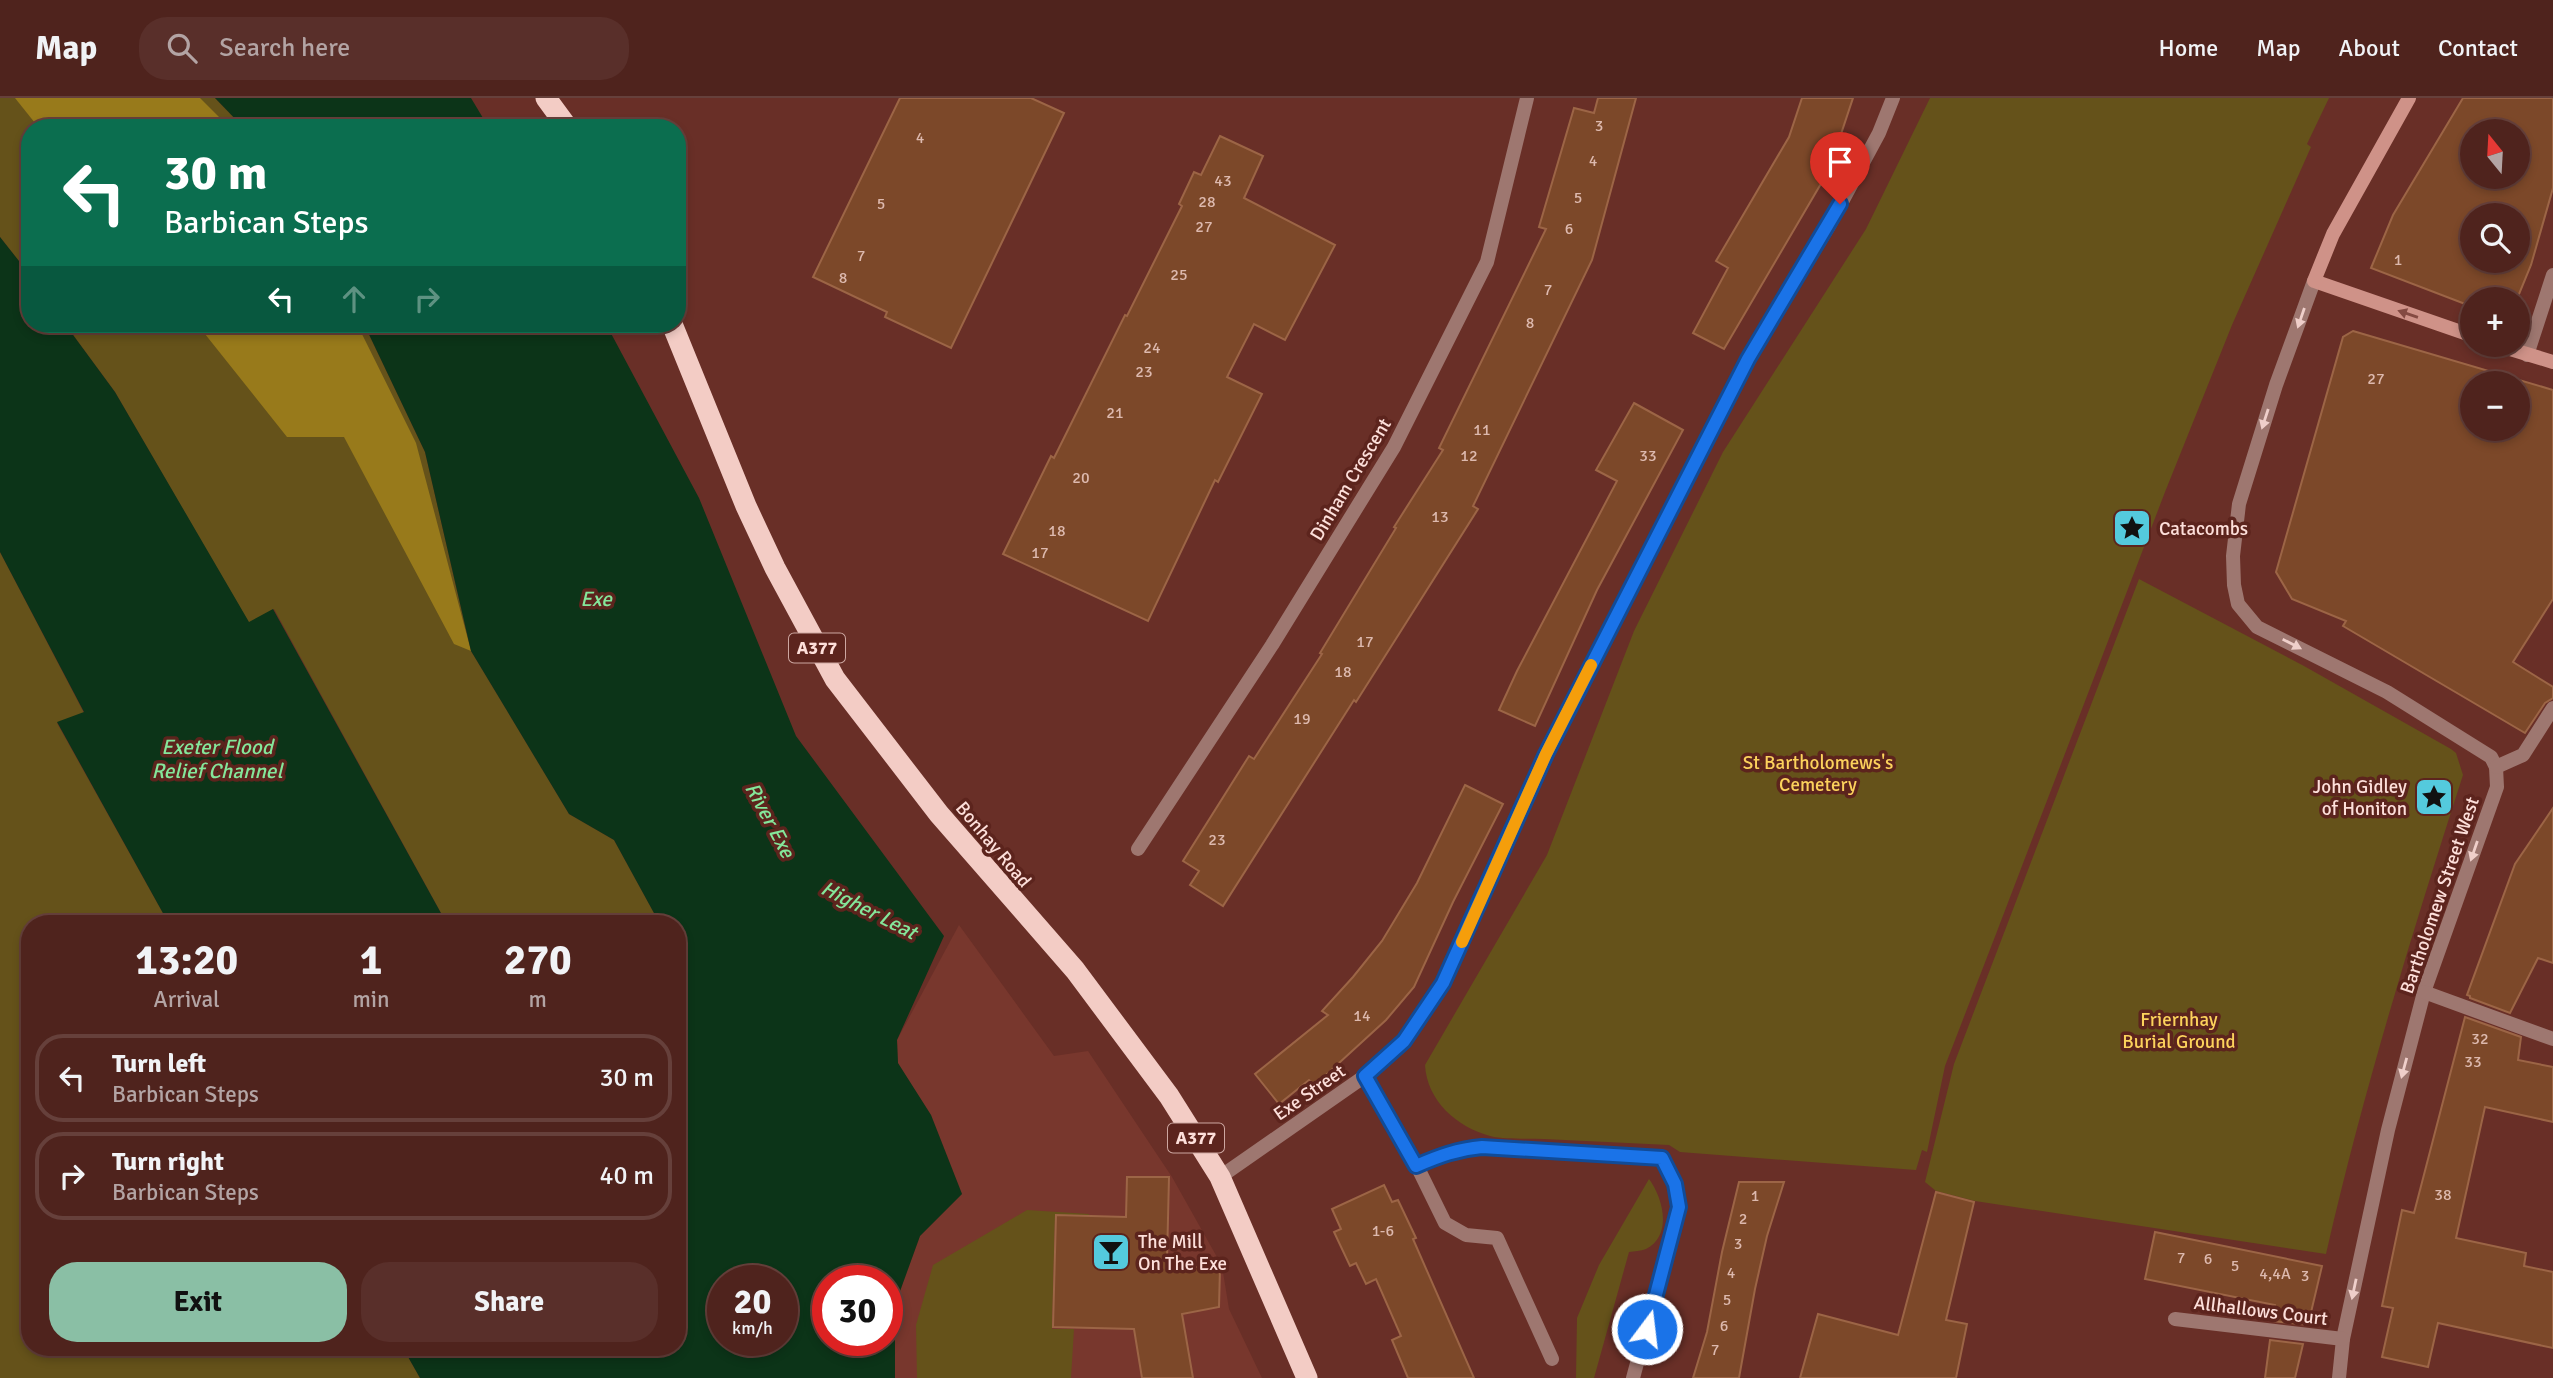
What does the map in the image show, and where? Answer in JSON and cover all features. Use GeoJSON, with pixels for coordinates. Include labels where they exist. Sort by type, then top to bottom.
{"type":"FeatureCollection","features":[{"type":"Feature","properties":{"kind":"highway"},"geometry":{"type":"LineString","coordinates":[[546,98],[561,119]]}},
{"type":"Feature","properties":{"kind":"highway","name":"Bonhay Road"},"geometry":{"type":"LineString","coordinates":[[676,333],[784,589],[835,679],[939,814],[1075,970],[1169,1096],[1220,1177],[1307,1378]]}},
{"type":"Feature","properties":{"kind":"street","name":"Dinham Crescent"},"geometry":{"type":"LineString","coordinates":[[1138,849],[1272,645],[1394,447],[1488,261],[1527,98]]}},
{"type":"Feature","properties":{"kind":"street","name":"Exe Street"},"geometry":{"type":"LineString","coordinates":[[1220,1177],[1365,1076],[1404,1041],[1443,983],[1546,754],[1748,359],[1830,224],[1879,133],[1893,98]]}},
{"type":"Feature","properties":{"kind":"street"},"geometry":{"type":"LineString","coordinates":[[2409,98],[2333,234],[2272,396],[2239,504],[2233,556],[2238,604],[2257,627],[2387,692],[2491,757],[2496,767],[2522,755],[2553,708]]}},
{"type":"Feature","properties":{"kind":"street"},"geometry":{"type":"LineString","coordinates":[[2530,346],[2553,275]]}},
{"type":"Feature","properties":{"kind":"street"},"geometry":{"type":"LineString","coordinates":[[2314,281],[2460,332]]}},
{"type":"Feature","properties":{"kind":"street"},"geometry":{"type":"LineString","coordinates":[[2530,356],[2553,362]]}},
{"type":"Feature","properties":{"kind":"street","name":"Bartholomew Street West"},"geometry":{"type":"LineString","coordinates":[[2339,1378],[2343,1339],[2388,1130],[2424,992],[2497,787],[2496,767]]}},
{"type":"Feature","properties":{"kind":"street"},"geometry":{"type":"LineString","coordinates":[[2424,992],[2553,1039]]}},
{"type":"Feature","properties":{"kind":"street"},"geometry":{"type":"LineString","coordinates":[[1365,1076],[1445,1223],[1466,1235],[1497,1238],[1552,1359]]}},
{"type":"Feature","properties":{"kind":"street"},"geometry":{"type":"LineString","coordinates":[[1416,1166],[1443,1154],[1482,1147],[1662,1158],[1675,1184],[1679,1207],[1633,1378]]}},
{"type":"Feature","properties":{"kind":"street","name":"Allhallows Court"},"geometry":{"type":"LineString","coordinates":[[2175,1319],[2343,1339]]}},
{"type":"Feature","properties":{"kind":"shaded area"},"geometry":{"type":"Polygon","coordinates":[[[15,98],[200,98],[221,119],[32,119],[15,98]]]}},
{"type":"Feature","properties":{"kind":"shaded area"},"geometry":{"type":"Polygon","coordinates":[[[204,333],[361,333],[416,443],[471,651],[454,644],[344,437],[287,437],[204,333]]]}},
{"type":"Feature","properties":{"kind":"shaded area"},"geometry":{"type":"Polygon","coordinates":[[[959,925],[1054,1056],[1088,1051],[1172,1177],[1222,1266],[1229,1309],[1262,1378],[895,1378],[895,1356],[903,1356],[903,1283],[920,1236],[962,1194],[931,1115],[898,1064],[897,1040],[959,925]]]}},
{"type":"Feature","properties":{"kind":"green space"},"geometry":{"type":"Polygon","coordinates":[[[0,98],[215,98],[235,119],[21,119],[21,264],[0,237],[0,98]]]}},
{"type":"Feature","properties":{"kind":"green space","name":"St Bartholomews's Cemetery"},"geometry":{"type":"Polygon","coordinates":[[[1930,98],[2329,98],[2307,144],[2311,147],[2232,325],[2165,492],[1945,1066],[1927,1152],[1922,1150],[1916,1170],[1680,1152],[1669,1145],[1503,1138],[1478,1132],[1455,1119],[1438,1101],[1431,1090],[1425,1065],[1547,855],[1634,631],[1723,452],[1866,229],[1930,98]]]}},
{"type":"Feature","properties":{"kind":"green space"},"geometry":{"type":"Polygon","coordinates":[[[72,333],[368,333],[425,452],[471,651],[569,814],[614,840],[655,915],[442,915],[274,609],[249,623],[115,392],[72,333]]]}},
{"type":"Feature","properties":{"kind":"green space"},"geometry":{"type":"Polygon","coordinates":[[[0,552],[84,713],[57,723],[164,915],[21,915],[21,1356],[408,1356],[420,1378],[0,1378],[0,552]]]}},
{"type":"Feature","properties":{"kind":"green space","name":"Friernhay Burial Ground"},"geometry":{"type":"Polygon","coordinates":[[[2139,579],[2304,666],[2451,749],[2456,753],[2463,775],[2389,1013],[2326,1254],[1975,1201],[1936,1191],[1925,1182],[1954,1064],[2139,579]]]}},
{"type":"Feature","properties":{"kind":"green space"},"geometry":{"type":"Polygon","coordinates":[[[1649,1179],[1658,1196],[1663,1216],[1660,1235],[1646,1249],[1629,1252],[1594,1378],[1576,1378],[1577,1318],[1599,1265],[1649,1179]]]}},
{"type":"Feature","properties":{"kind":"green space"},"geometry":{"type":"Polygon","coordinates":[[[1027,1210],[1089,1214],[1055,1216],[1052,1329],[1074,1329],[1071,1378],[917,1378],[916,1325],[933,1265],[1027,1210]]]}},
{"type":"Feature","properties":{"kind":"water"},"geometry":{"type":"Polygon","coordinates":[[[215,98],[471,98],[484,119],[235,119],[215,98]]]}},
{"type":"Feature","properties":{"kind":"water","name":"Exeter Flood Relief Channel"},"geometry":{"type":"Polygon","coordinates":[[[0,237],[21,264],[21,333],[72,333],[115,392],[249,622],[273,609],[442,915],[164,915],[57,722],[84,712],[0,552],[0,237]]]}},
{"type":"Feature","properties":{"kind":"water","name":"Exe"},"geometry":{"type":"Polygon","coordinates":[[[368,333],[611,333],[699,498],[796,736],[944,936],[897,1040],[898,1063],[931,1115],[962,1194],[920,1236],[903,1283],[903,1265],[812,1265],[812,1356],[895,1356],[895,1378],[420,1378],[408,1356],[686,1356],[686,915],[655,915],[614,840],[569,814],[471,651],[425,452],[368,333]]]}},
{"type":"Feature","properties":{"kind":"building"},"geometry":{"type":"Polygon","coordinates":[[[900,98],[1031,98],[1064,113],[951,348],[885,317],[887,312],[813,277],[900,98]]]}},
{"type":"Feature","properties":{"kind":"building"},"geometry":{"type":"Polygon","coordinates":[[[1598,98],[1636,98],[1592,260],[1473,506],[1478,509],[1223,906],[1190,885],[1199,871],[1183,861],[1249,756],[1254,759],[1322,654],[1320,653],[1396,528],[1394,527],[1443,450],[1439,448],[1546,229],[1539,227],[1574,108],[1594,113],[1598,98]]]}},
{"type":"Feature","properties":{"kind":"building"},"geometry":{"type":"Polygon","coordinates":[[[1802,98],[1853,98],[1829,170],[1724,349],[1693,333],[1728,268],[1716,261],[1789,137],[1802,98]]]}},
{"type":"Feature","properties":{"kind":"building"},"geometry":{"type":"Polygon","coordinates":[[[2463,98],[2553,98],[2553,188],[2530,267],[2530,203],[2460,203],[2460,273],[2528,273],[2522,287],[2460,287],[2460,302],[2371,268],[2393,215],[2463,98]]]}},
{"type":"Feature","properties":{"kind":"building"},"geometry":{"type":"Polygon","coordinates":[[[1220,136],[1263,156],[1244,198],[1335,245],[1285,340],[1254,324],[1227,377],[1262,394],[1218,482],[1215,480],[1148,621],[1003,554],[1051,456],[1054,458],[1182,206],[1179,204],[1194,172],[1201,175],[1220,136]]]}},
{"type":"Feature","properties":{"kind":"building"},"geometry":{"type":"Polygon","coordinates":[[[2353,331],[2489,371],[2460,371],[2460,441],[2530,441],[2530,383],[2553,390],[2553,599],[2513,662],[2553,687],[2553,698],[2545,703],[2525,733],[2343,626],[2346,621],[2292,599],[2276,572],[2343,337],[2353,331]]]}},
{"type":"Feature","properties":{"kind":"building"},"geometry":{"type":"Polygon","coordinates":[[[1634,403],[1683,430],[1597,590],[1535,726],[1499,710],[1617,481],[1596,470],[1634,403]]]}},
{"type":"Feature","properties":{"kind":"building"},"geometry":{"type":"Polygon","coordinates":[[[1465,785],[1503,804],[1453,902],[1414,987],[1386,1020],[1315,1085],[1309,1080],[1279,1104],[1255,1074],[1328,1015],[1322,1011],[1382,941],[1417,883],[1465,785]]]}},
{"type":"Feature","properties":{"kind":"building"},"geometry":{"type":"Polygon","coordinates":[[[2553,808],[2553,963],[2538,958],[2510,1013],[2467,995],[2515,864],[2553,808]]]}},
{"type":"Feature","properties":{"kind":"building"},"geometry":{"type":"Polygon","coordinates":[[[2465,1017],[2521,1037],[2518,1060],[2553,1067],[2553,1122],[2485,1107],[2456,1238],[2526,1253],[2524,1266],[2553,1272],[2553,1348],[2438,1323],[2428,1367],[2382,1357],[2393,1308],[2382,1306],[2402,1210],[2414,1213],[2465,1017]]]}},
{"type":"Feature","properties":{"kind":"building","name":"The Mill On The Exe"},"geometry":{"type":"Polygon","coordinates":[[[1127,1177],[1169,1177],[1167,1260],[1175,1260],[1175,1266],[1220,1268],[1219,1307],[1182,1314],[1193,1378],[1142,1378],[1134,1329],[1053,1327],[1056,1215],[1126,1217],[1127,1177]]]}},
{"type":"Feature","properties":{"kind":"building"},"geometry":{"type":"Polygon","coordinates":[[[1739,1182],[1784,1182],[1767,1236],[1739,1378],[1693,1378],[1707,1332],[1739,1182]]]}},
{"type":"Feature","properties":{"kind":"building"},"geometry":{"type":"Polygon","coordinates":[[[1384,1185],[1392,1202],[1398,1200],[1416,1238],[1413,1239],[1474,1378],[1408,1378],[1392,1340],[1401,1336],[1376,1279],[1366,1284],[1356,1263],[1350,1266],[1334,1232],[1341,1229],[1332,1209],[1384,1185]]]}},
{"type":"Feature","properties":{"kind":"building"},"geometry":{"type":"Polygon","coordinates":[[[1936,1192],[1974,1202],[1946,1320],[1967,1324],[1956,1378],[1800,1378],[1818,1314],[1898,1335],[1936,1192]]]}},
{"type":"Feature","properties":{"kind":"building"},"geometry":{"type":"Polygon","coordinates":[[[2155,1232],[2322,1266],[2308,1325],[2273,1321],[2275,1305],[2145,1279],[2155,1232]]]}},
{"type":"Feature","properties":{"kind":"building"},"geometry":{"type":"Polygon","coordinates":[[[2270,1340],[2303,1344],[2295,1378],[2265,1378],[2270,1340]]]}},
{"type":"Feature","properties":{"kind":"slow traffic"},"geometry":{"type":"LineString","coordinates":[[1462,942],[1546,754],[1591,665]]}},
{"type":"Feature","properties":{"kind":"place","name":"Catacombs"},"geometry":{"type":"Point","coordinates":[2132,528]}},
{"type":"Feature","properties":{"kind":"place","name":"John Gidley of Honiton"},"geometry":{"type":"Point","coordinates":[2434,797]}},
{"type":"Feature","properties":{"kind":"place","name":"The Mill On The Exe"},"geometry":{"type":"Point","coordinates":[1111,1252]}},
{"type":"Feature","properties":{"kind":"route"},"geometry":{"type":"LineString","coordinates":[[1647,1329],[1679,1207],[1675,1184],[1662,1158],[1482,1147],[1443,1154],[1416,1166],[1365,1076],[1404,1041],[1443,983],[1546,754],[1748,359],[1840,204]]}},
{"type":"Feature","properties":{"kind":"water label","name":"River Exe"},"geometry":{"type":"Point","coordinates":[770,820]}},
{"type":"Feature","properties":{"kind":"water label","name":"Higher Leat"},"geometry":{"type":"Point","coordinates":[869,910]}}]}
